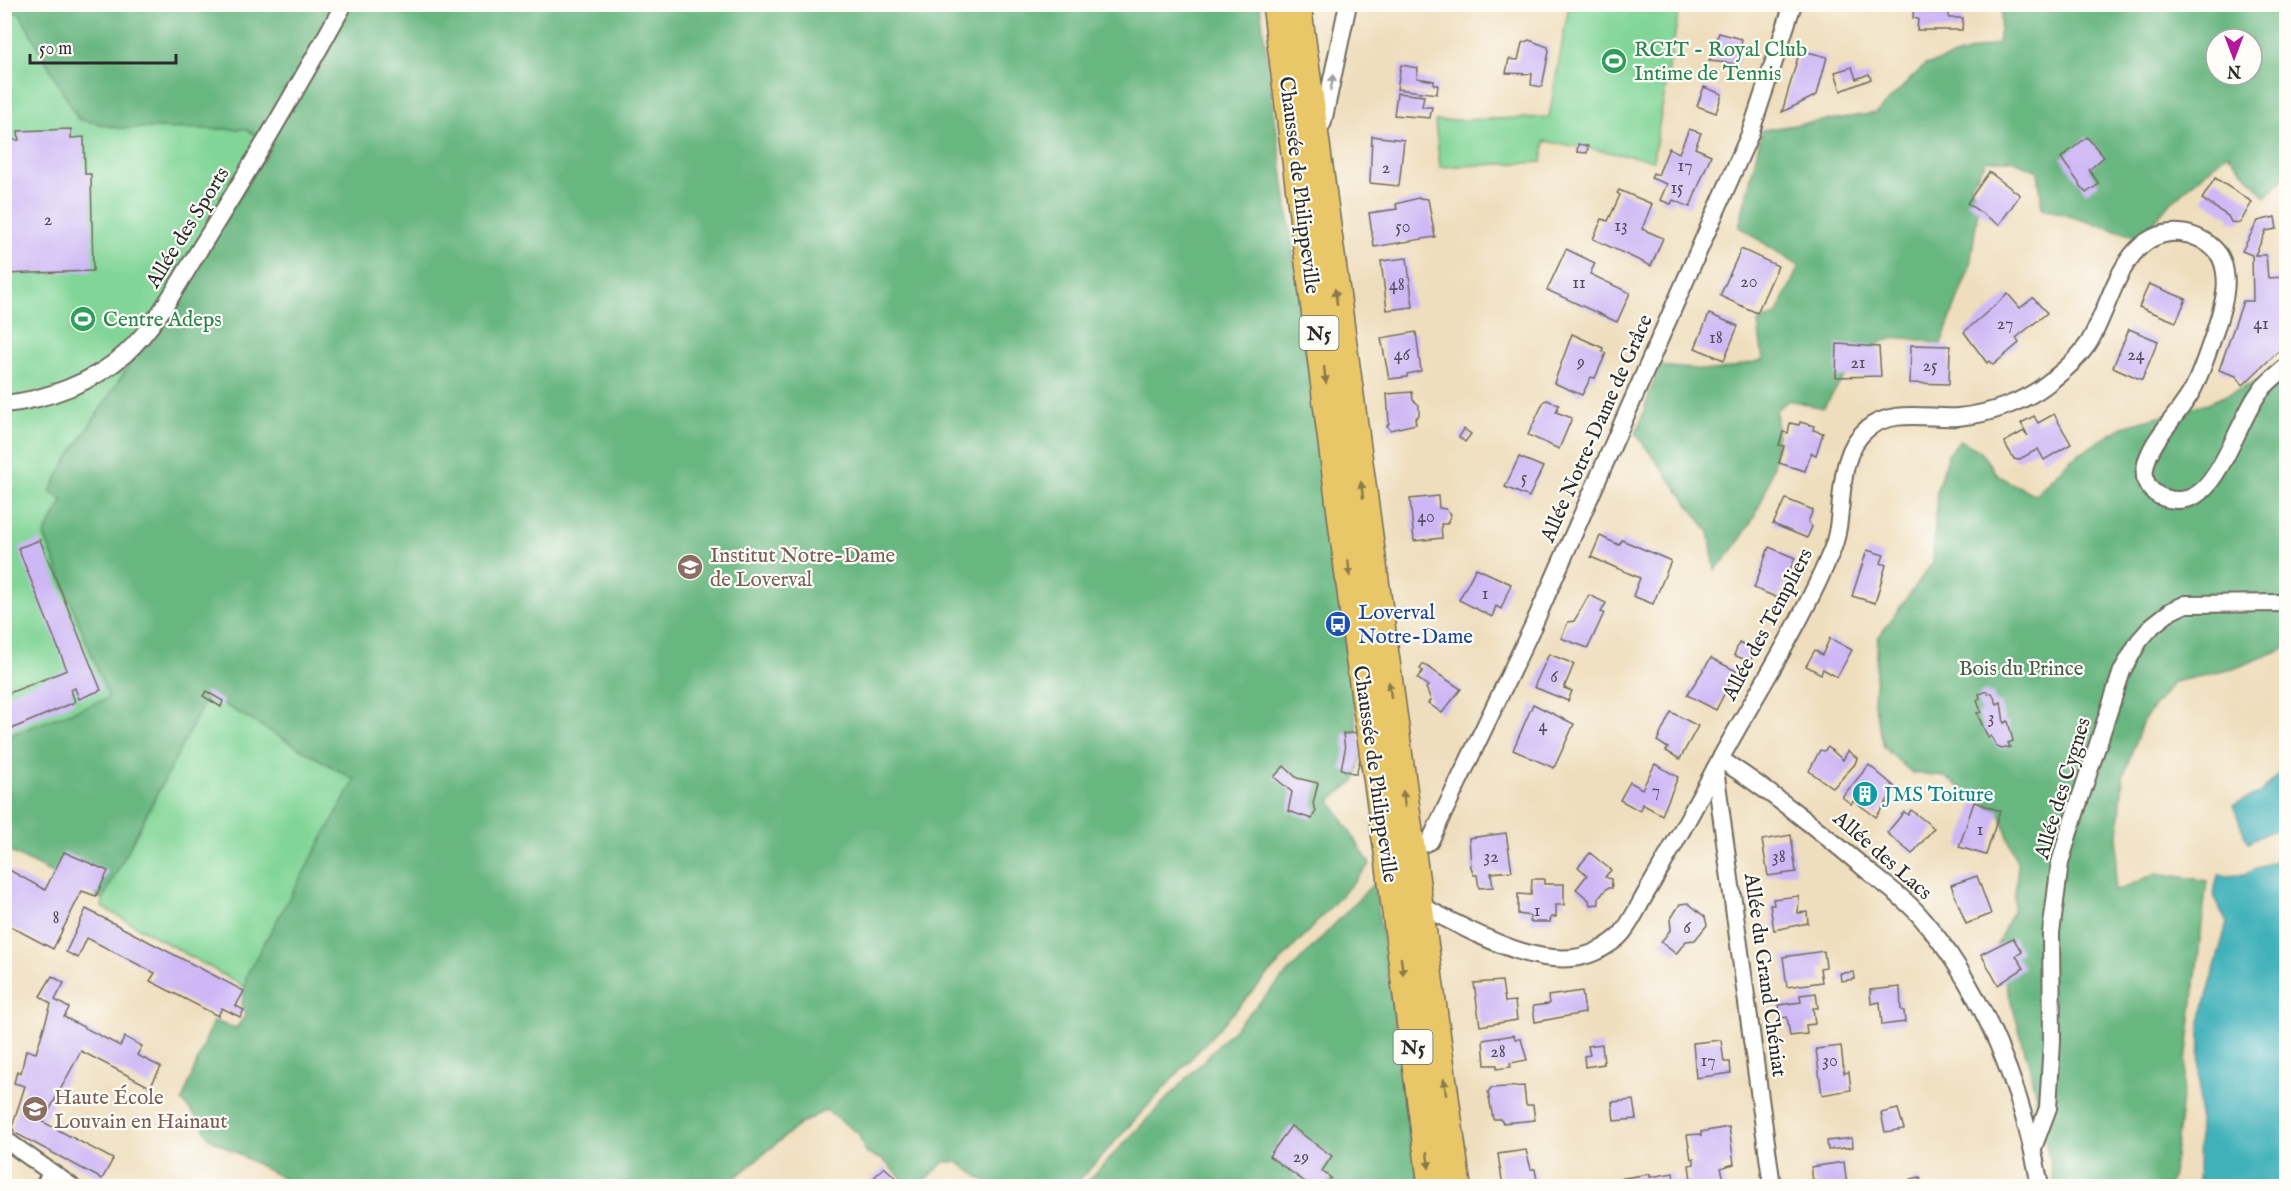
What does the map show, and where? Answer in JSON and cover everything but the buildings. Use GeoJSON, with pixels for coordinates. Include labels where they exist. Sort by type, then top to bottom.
{"type":"FeatureCollection","features":[{"type":"Feature","properties":{"kind":"main road","name":"Chaussée de Philippeville"},"geometry":{"type":"LineString","coordinates":[[1276,4],[1360,662],[1398,851],[1457,1186]]}},
{"type":"Feature","properties":{"kind":"main road","name":"Chaussée de Philippeville"},"geometry":{"type":"LineString","coordinates":[[1297,4],[1315,138],[1398,851]]}},
{"type":"Feature","properties":{"kind":"main road","name":"Chaussée de Philippeville"},"geometry":{"type":"LineString","coordinates":[[1407,907],[1432,1186]]}},
{"type":"Feature","properties":{"kind":"street","name":"Allée des Sports"},"geometry":{"type":"LineString","coordinates":[[4,404],[61,390],[102,371],[126,353],[157,317],[278,123],[344,4]]}},
{"type":"Feature","properties":{"kind":"street"},"geometry":{"type":"LineString","coordinates":[[1298,163],[1323,122],[1348,4]]}},
{"type":"Feature","properties":{"kind":"street","name":"Allée Notre-Dame de Grâce"},"geometry":{"type":"LineString","coordinates":[[1398,851],[1430,841],[1533,626],[1750,134],[1793,4]]}},
{"type":"Feature","properties":{"kind":"street","name":"Allée des Templiers"},"geometry":{"type":"LineString","coordinates":[[1407,907],[1530,955],[1559,960],[1593,954],[1620,936],[1813,592],[1835,545],[1846,472],[1852,450],[1866,430],[1884,421],[1910,415],[1958,417],[1985,412],[2030,397],[2068,367],[2088,344],[2132,254],[2152,239],[2171,233],[2191,234],[2219,253],[2225,272],[2225,292],[2194,387],[2150,451],[2144,474],[2148,488],[2158,496],[2173,500],[2190,498],[2201,492],[2213,476],[2258,392],[2286,367]]}},
{"type":"Feature","properties":{"kind":"street","name":"Allée des Cygnes"},"geometry":{"type":"LineString","coordinates":[[2033,1148],[2048,1108],[2052,1041],[2051,933],[2060,863],[2122,671],[2139,641],[2153,625],[2171,611],[2186,604],[2286,603]]}},
{"type":"Feature","properties":{"kind":"street","name":"Allée des Lacs"},"geometry":{"type":"LineString","coordinates":[[1718,764],[1779,797],[1919,914],[1961,972],[1998,1045],[2033,1148],[2040,1186]]}},
{"type":"Feature","properties":{"kind":"street","name":"Allée du Grand Chéniat"},"geometry":{"type":"LineString","coordinates":[[1718,764],[1772,1186]]}},
{"type":"Feature","properties":{"kind":"street"},"geometry":{"type":"LineString","coordinates":[[4,1139],[47,1180],[71,1186]]}},
{"type":"Feature","properties":{"kind":"green space","name":"Institut Notre-Dame de Loverval"},"geometry":{"type":"Polygon","coordinates":[[[4,5],[1260,5],[1361,758],[1355,781],[1330,800],[1370,864],[1074,1186],[992,1186],[957,1162],[944,1162],[920,1186],[910,1186],[883,1160],[865,1153],[859,1134],[826,1110],[800,1124],[725,1186],[297,1186],[209,1138],[200,1121],[182,1101],[213,1021],[236,1028],[245,1016],[242,1005],[247,974],[355,780],[208,695],[103,899],[5,851],[5,737],[109,698],[44,535],[63,500],[50,492],[64,465],[272,146],[246,129],[118,128],[78,119],[20,14],[5,9],[4,5]]]}},
{"type":"Feature","properties":{"kind":"green space","name":"RCIT - Royal Club Intime de Tennis"},"geometry":{"type":"Polygon","coordinates":[[[1569,5],[1680,5],[1653,160],[1545,141],[1542,162],[1440,167],[1435,121],[1549,117],[1569,5]]]}},
{"type":"Feature","properties":{"kind":"green space"},"geometry":{"type":"Polygon","coordinates":[[[2003,5],[2286,5],[2286,108],[2280,126],[2286,158],[2286,175],[2266,197],[2227,153],[2167,206],[2141,238],[2042,208],[2038,171],[2012,160],[1987,160],[1971,185],[1978,210],[1970,266],[1941,344],[1900,338],[1883,341],[1862,356],[1853,366],[1823,408],[1789,400],[1776,410],[1775,454],[1764,496],[1743,535],[1715,570],[1709,532],[1636,434],[1659,366],[1716,371],[1763,360],[1758,323],[1777,314],[1799,266],[1739,227],[1762,130],[1876,113],[1925,65],[1998,43],[2003,5]]]}},
{"type":"Feature","properties":{"kind":"green space","name":"Centre Adeps"},"geometry":{"type":"Polygon","coordinates":[[[4,9],[20,14],[78,119],[118,128],[246,129],[273,146],[50,492],[63,499],[44,535],[109,698],[5,737],[4,9]]]}},
{"type":"Feature","properties":{"kind":"green space","name":"Bois du Prince"},"geometry":{"type":"Polygon","coordinates":[[[2286,369],[2286,648],[2233,669],[2174,682],[2143,720],[2123,777],[2114,892],[2157,873],[2207,881],[2173,1174],[2168,1186],[2055,1186],[2029,1065],[1996,947],[2013,910],[2018,866],[2000,813],[1943,776],[1912,773],[1884,747],[1874,703],[1878,638],[1933,562],[1937,489],[1948,454],[1960,440],[1980,451],[1998,476],[2035,495],[2072,458],[2126,425],[2208,403],[2286,369]]]}},
{"type":"Feature","properties":{"kind":"green space"},"geometry":{"type":"Polygon","coordinates":[[[208,695],[356,780],[247,974],[245,987],[102,907],[103,899],[208,695]]]}},
{"type":"Feature","properties":{"kind":"green space"},"geometry":{"type":"Polygon","coordinates":[[[1374,883],[1420,1186],[1083,1186],[1374,883]]]}},
{"type":"Feature","properties":{"kind":"water"},"geometry":{"type":"Polygon","coordinates":[[[2286,766],[2286,827],[2267,833],[2248,843],[2233,805],[2261,793],[2286,766]]]}},
{"type":"Feature","properties":{"kind":"water"},"geometry":{"type":"Polygon","coordinates":[[[2286,857],[2286,1186],[2198,1186],[2200,1022],[2227,923],[2214,895],[2216,883],[2219,875],[2240,875],[2286,857]]]}},
{"type":"Feature","properties":{"kind":"place","name":"RCIT - Royal Club Intime de Tennis"},"geometry":{"type":"Point","coordinates":[1614,61]}},
{"type":"Feature","properties":{"kind":"place","name":"Centre Adeps"},"geometry":{"type":"Point","coordinates":[83,319]}},
{"type":"Feature","properties":{"kind":"place","name":"Institut Notre-Dame de Loverval"},"geometry":{"type":"Point","coordinates":[690,567]}},
{"type":"Feature","properties":{"kind":"place","name":"Loverval Notre-Dame"},"geometry":{"type":"Point","coordinates":[1338,624]}},
{"type":"Feature","properties":{"kind":"place","name":"JMS Toiture"},"geometry":{"type":"Point","coordinates":[1865,794]}},
{"type":"Feature","properties":{"kind":"place","name":"Haute École Louvain en Hainaut"},"geometry":{"type":"Point","coordinates":[35,1109]}}]}
